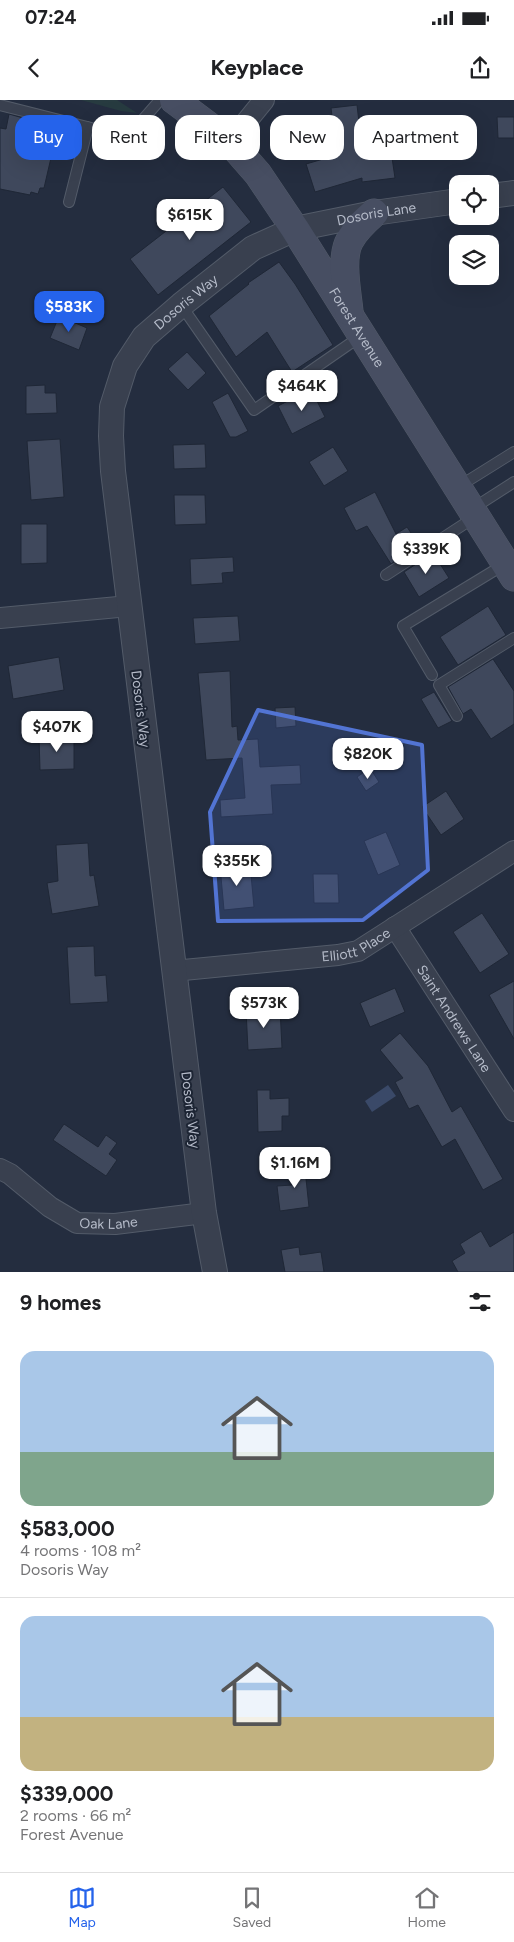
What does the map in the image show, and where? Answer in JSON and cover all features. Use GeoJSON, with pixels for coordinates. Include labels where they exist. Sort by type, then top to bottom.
{"type":"FeatureCollection","features":[{"type":"Feature","properties":{"kind":"main road","name":"Forest Avenue"},"geometry":{"type":"LineString","coordinates":[[174,100],[194,115]]}},
{"type":"Feature","properties":{"kind":"main road","name":"Forest Avenue"},"geometry":{"type":"LineString","coordinates":[[246,160],[258,174],[295,229],[510,570]]}},
{"type":"Feature","properties":{"kind":"main road"},"geometry":{"type":"LineString","coordinates":[[355,325],[345,259],[349,241],[362,224],[374,213]]}},
{"type":"Feature","properties":{"kind":"street"},"geometry":{"type":"LineString","coordinates":[[252,115],[264,100]]}},
{"type":"Feature","properties":{"kind":"street"},"geometry":{"type":"LineString","coordinates":[[499,195],[514,193]]}},
{"type":"Feature","properties":{"kind":"street","name":"Dosoris Lane"},"geometry":{"type":"LineString","coordinates":[[295,229],[374,213],[449,202]]}},
{"type":"Feature","properties":{"kind":"street","name":"Dosoris Way"},"geometry":{"type":"LineString","coordinates":[[215,1272],[204,1213],[128,606],[113,471],[112,408],[126,366],[144,337],[253,248],[295,229]]}},
{"type":"Feature","properties":{"kind":"street"},"geometry":{"type":"LineString","coordinates":[[0,618],[128,606]]}},
{"type":"Feature","properties":{"kind":"street","name":"Elliott Place"},"geometry":{"type":"LineString","coordinates":[[174,971],[352,953],[374,942],[395,926],[514,851]]}},
{"type":"Feature","properties":{"kind":"street","name":"Saint Andrews Lane"},"geometry":{"type":"LineString","coordinates":[[395,926],[514,1111]]}},
{"type":"Feature","properties":{"kind":"street","name":"Oak Lane"},"geometry":{"type":"LineString","coordinates":[[0,1169],[10,1174],[50,1207],[77,1222],[115,1224],[204,1213]]}},
{"type":"Feature","properties":{"kind":"lane"},"geometry":{"type":"LineString","coordinates":[[0,105],[119,136],[139,124],[160,100]]}},
{"type":"Feature","properties":{"kind":"lane"},"geometry":{"type":"LineString","coordinates":[[69,202],[88,128]]}},
{"type":"Feature","properties":{"kind":"lane"},"geometry":{"type":"LineString","coordinates":[[181,305],[254,410],[355,325]]}},
{"type":"Feature","properties":{"kind":"lane"},"geometry":{"type":"LineString","coordinates":[[386,575],[468,504],[514,452]]}},
{"type":"Feature","properties":{"kind":"lane"},"geometry":{"type":"LineString","coordinates":[[468,504],[514,482]]}},
{"type":"Feature","properties":{"kind":"lane"},"geometry":{"type":"LineString","coordinates":[[432,675],[403,626],[510,570]]}},
{"type":"Feature","properties":{"kind":"lane"},"geometry":{"type":"LineString","coordinates":[[457,716],[438,685],[514,638]]}},
{"type":"Feature","properties":{"kind":"highlighted area"},"geometry":{"type":"Polygon","coordinates":[[[258,710],[422,745],[428,870],[363,920],[218,921],[210,812],[258,710]]]}},
{"type":"Feature","properties":{"kind":"green space"},"geometry":{"type":"Polygon","coordinates":[[[81,100],[117,100],[137,113],[121,111],[81,100]]]}},
{"type":"Feature","properties":{"kind":"water"},"geometry":{"type":"Polygon","coordinates":[[[388,1085],[396,1096],[372,1112],[365,1101],[388,1085]]]}},
{"type":"Feature","properties":{"kind":"building"},"geometry":{"type":"Polygon","coordinates":[[[357,105],[358,115],[354,115],[354,160],[392,160],[395,178],[362,182],[362,178],[315,192],[306,164],[320,160],[344,160],[344,115],[332,115],[331,108],[357,105]]]}},
{"type":"Feature","properties":{"kind":"building"},"geometry":{"type":"Polygon","coordinates":[[[9,114],[15,116],[15,160],[51,160],[44,188],[40,188],[38,194],[31,192],[30,195],[0,189],[0,128],[6,129],[9,114]]]}},
{"type":"Feature","properties":{"kind":"building"},"geometry":{"type":"Polygon","coordinates":[[[497,117],[514,117],[514,138],[498,138],[497,117]]]}},
{"type":"Feature","properties":{"kind":"building"},"geometry":{"type":"Polygon","coordinates":[[[223,187],[251,222],[158,295],[130,259],[223,187]]]}},
{"type":"Feature","properties":{"kind":"building"},"geometry":{"type":"Polygon","coordinates":[[[279,262],[333,345],[292,372],[267,332],[236,357],[209,316],[248,283],[279,262]]]}},
{"type":"Feature","properties":{"kind":"building"},"geometry":{"type":"Polygon","coordinates":[[[59,316],[87,328],[79,350],[50,338],[59,316]]]}},
{"type":"Feature","properties":{"kind":"building"},"geometry":{"type":"Polygon","coordinates":[[[187,352],[206,373],[188,390],[168,369],[187,352]]]}},
{"type":"Feature","properties":{"kind":"building"},"geometry":{"type":"Polygon","coordinates":[[[45,385],[45,393],[56,393],[57,413],[26,414],[26,386],[45,385]]]}},
{"type":"Feature","properties":{"kind":"building"},"geometry":{"type":"Polygon","coordinates":[[[311,389],[325,417],[292,434],[278,406],[311,389]]]}},
{"type":"Feature","properties":{"kind":"building"},"geometry":{"type":"Polygon","coordinates":[[[228,393],[248,431],[236,437],[230,437],[212,402],[228,393]]]}},
{"type":"Feature","properties":{"kind":"building"},"geometry":{"type":"Polygon","coordinates":[[[60,439],[64,497],[31,500],[27,441],[60,439]]]}},
{"type":"Feature","properties":{"kind":"building"},"geometry":{"type":"Polygon","coordinates":[[[205,444],[206,468],[174,469],[173,445],[205,444]]]}},
{"type":"Feature","properties":{"kind":"building"},"geometry":{"type":"Polygon","coordinates":[[[333,447],[348,471],[324,486],[309,462],[333,447]]]}},
{"type":"Feature","properties":{"kind":"building"},"geometry":{"type":"Polygon","coordinates":[[[375,492],[396,534],[407,527],[419,545],[391,564],[367,526],[356,531],[344,508],[375,492]]]}},
{"type":"Feature","properties":{"kind":"building"},"geometry":{"type":"Polygon","coordinates":[[[174,495],[205,495],[206,524],[175,525],[174,495]]]}},
{"type":"Feature","properties":{"kind":"building"},"geometry":{"type":"Polygon","coordinates":[[[21,524],[47,524],[47,563],[21,564],[21,524]]]}},
{"type":"Feature","properties":{"kind":"building"},"geometry":{"type":"Polygon","coordinates":[[[433,553],[449,578],[419,597],[404,572],[433,553]]]}},
{"type":"Feature","properties":{"kind":"building"},"geometry":{"type":"Polygon","coordinates":[[[233,557],[234,572],[222,573],[223,583],[191,585],[190,559],[233,557]]]}},
{"type":"Feature","properties":{"kind":"building"},"geometry":{"type":"Polygon","coordinates":[[[488,606],[506,635],[458,665],[440,637],[488,606]]]}},
{"type":"Feature","properties":{"kind":"building"},"geometry":{"type":"Polygon","coordinates":[[[238,616],[240,641],[195,644],[193,618],[238,616]]]}},
{"type":"Feature","properties":{"kind":"building"},"geometry":{"type":"Polygon","coordinates":[[[59,657],[64,690],[13,699],[8,666],[59,657]]]}},
{"type":"Feature","properties":{"kind":"building"},"geometry":{"type":"Polygon","coordinates":[[[493,659],[514,691],[514,724],[491,739],[471,709],[463,714],[448,687],[493,659]]]}},
{"type":"Feature","properties":{"kind":"building"},"geometry":{"type":"Polygon","coordinates":[[[230,671],[232,727],[237,726],[238,740],[258,739],[260,767],[300,765],[301,784],[271,785],[273,814],[221,817],[220,800],[245,798],[242,758],[206,760],[198,673],[230,671]]]}},
{"type":"Feature","properties":{"kind":"building"},"geometry":{"type":"Polygon","coordinates":[[[434,692],[452,721],[438,728],[421,699],[434,692]]]}},
{"type":"Feature","properties":{"kind":"building"},"geometry":{"type":"Polygon","coordinates":[[[295,707],[296,726],[276,728],[275,708],[295,707]]]}},
{"type":"Feature","properties":{"kind":"building"},"geometry":{"type":"Polygon","coordinates":[[[39,737],[74,737],[74,769],[40,770],[39,737]]]}},
{"type":"Feature","properties":{"kind":"building"},"geometry":{"type":"Polygon","coordinates":[[[370,768],[379,782],[366,791],[357,777],[370,768]]]}},
{"type":"Feature","properties":{"kind":"building"},"geometry":{"type":"Polygon","coordinates":[[[446,791],[464,819],[441,835],[422,807],[446,791]]]}},
{"type":"Feature","properties":{"kind":"building"},"geometry":{"type":"Polygon","coordinates":[[[386,832],[400,865],[378,875],[364,841],[386,832]]]}},
{"type":"Feature","properties":{"kind":"building"},"geometry":{"type":"Polygon","coordinates":[[[88,843],[90,876],[94,875],[99,906],[52,914],[47,883],[58,881],[56,845],[88,843]]]}},
{"type":"Feature","properties":{"kind":"building"},"geometry":{"type":"Polygon","coordinates":[[[250,864],[254,907],[224,910],[220,866],[250,864]]]}},
{"type":"Feature","properties":{"kind":"building"},"geometry":{"type":"Polygon","coordinates":[[[313,874],[338,874],[339,903],[314,903],[313,874]]]}},
{"type":"Feature","properties":{"kind":"building"},"geometry":{"type":"Polygon","coordinates":[[[482,913],[509,954],[480,973],[453,932],[482,913]]]}},
{"type":"Feature","properties":{"kind":"building"},"geometry":{"type":"Polygon","coordinates":[[[94,946],[95,976],[106,975],[108,1002],[70,1004],[67,947],[94,946]]]}},
{"type":"Feature","properties":{"kind":"building"},"geometry":{"type":"Polygon","coordinates":[[[514,981],[514,1039],[489,995],[514,981]]]}},
{"type":"Feature","properties":{"kind":"building"},"geometry":{"type":"Polygon","coordinates":[[[395,988],[405,1012],[370,1027],[360,1003],[395,988]]]}},
{"type":"Feature","properties":{"kind":"building"},"geometry":{"type":"Polygon","coordinates":[[[280,1008],[282,1048],[248,1050],[246,1010],[280,1008]]]}},
{"type":"Feature","properties":{"kind":"building"},"geometry":{"type":"Polygon","coordinates":[[[400,1033],[428,1066],[452,1112],[461,1106],[503,1179],[483,1190],[455,1139],[442,1147],[418,1105],[409,1109],[395,1082],[403,1078],[380,1050],[400,1033]]]}},
{"type":"Feature","properties":{"kind":"building"},"geometry":{"type":"Polygon","coordinates":[[[257,1090],[270,1090],[270,1099],[289,1098],[289,1116],[282,1116],[282,1131],[258,1132],[257,1090]]]}},
{"type":"Feature","properties":{"kind":"building"},"geometry":{"type":"Polygon","coordinates":[[[64,1124],[98,1147],[106,1135],[117,1143],[109,1154],[117,1160],[106,1176],[53,1140],[64,1124]]]}},
{"type":"Feature","properties":{"kind":"building"},"geometry":{"type":"Polygon","coordinates":[[[304,1160],[309,1207],[280,1211],[277,1186],[292,1185],[290,1162],[304,1160]]]}},
{"type":"Feature","properties":{"kind":"building"},"geometry":{"type":"Polygon","coordinates":[[[481,1231],[490,1247],[514,1232],[514,1272],[458,1272],[452,1261],[465,1253],[460,1244],[481,1231]]]}},
{"type":"Feature","properties":{"kind":"building"},"geometry":{"type":"Polygon","coordinates":[[[299,1247],[300,1255],[321,1252],[324,1272],[285,1272],[281,1250],[299,1247]]]}}]}
